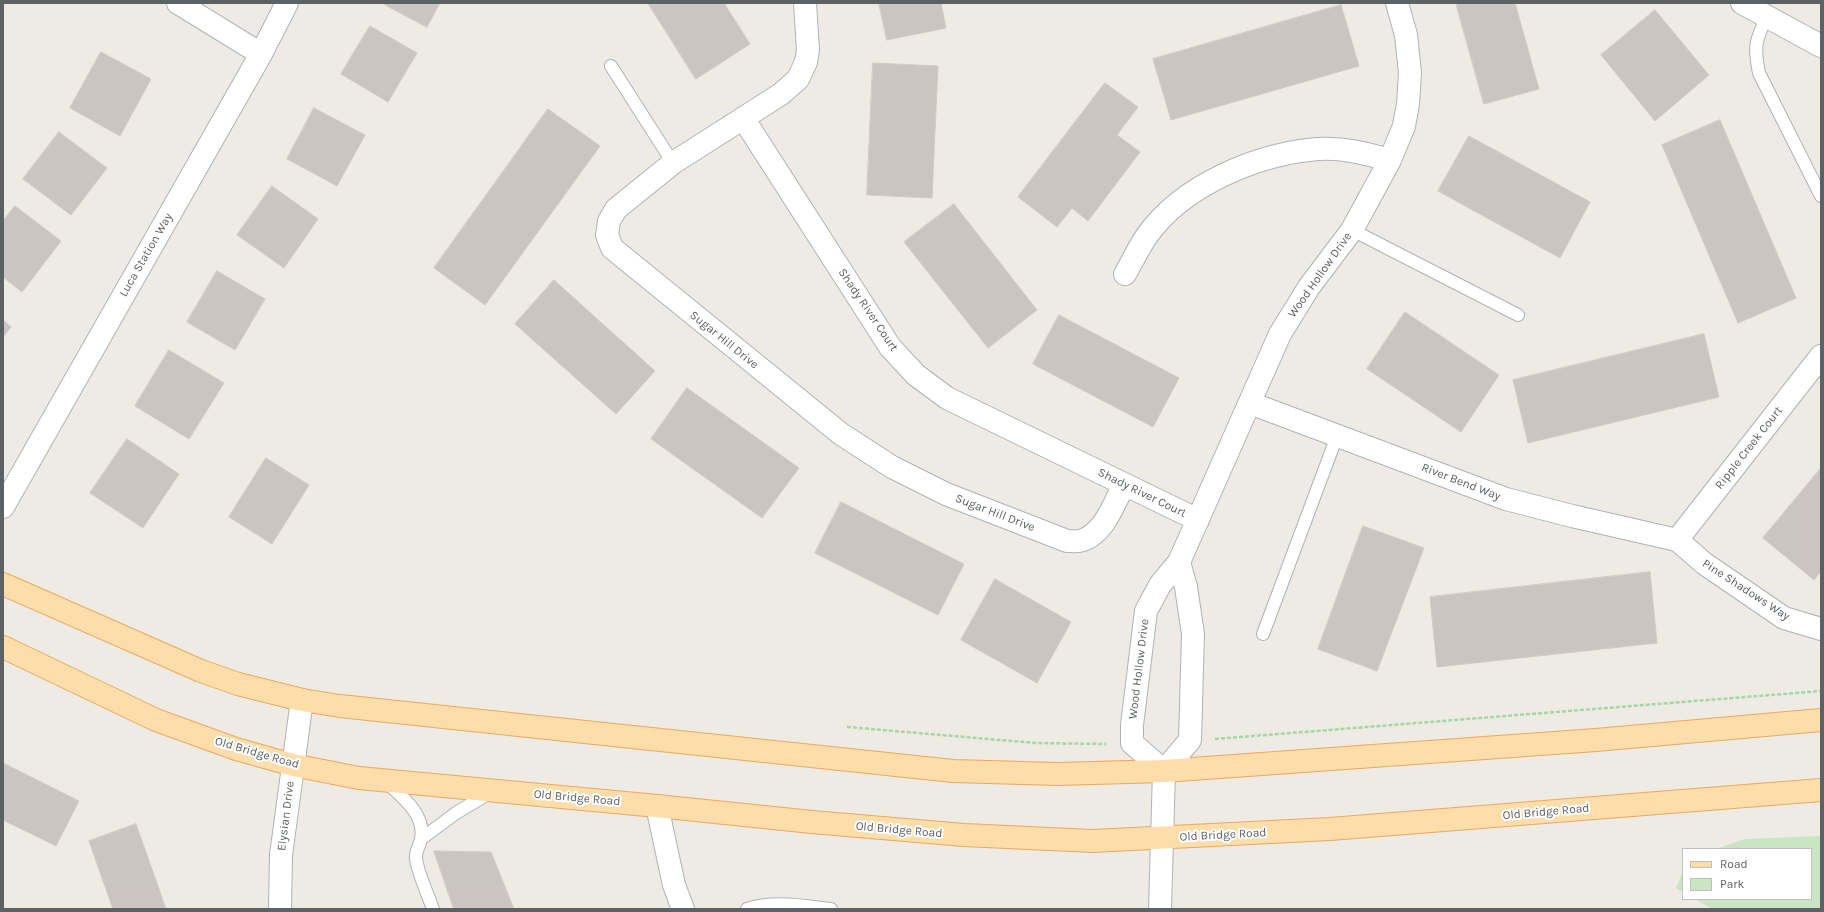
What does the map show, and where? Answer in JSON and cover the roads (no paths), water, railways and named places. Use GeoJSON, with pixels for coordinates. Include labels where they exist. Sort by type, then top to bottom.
{"type":"FeatureCollection","features":[{"type":"Feature","properties":{"kind":"main road"},"geometry":{"type":"LineString","coordinates":[[3,584],[201,671],[238,684],[302,700],[352,708],[953,771],[1058,774],[1164,771],[1589,740],[1821,720]]}},
{"type":"Feature","properties":{"kind":"main road","name":"Old Bridge Road"},"geometry":{"type":"LineString","coordinates":[[3,647],[156,720],[236,749],[293,765],[359,778],[812,822],[964,835],[1093,841],[1163,838],[1330,829],[1821,790]]}},
{"type":"Feature","properties":{"kind":"street"},"geometry":{"type":"LineString","coordinates":[[178,3],[261,54]]}},
{"type":"Feature","properties":{"kind":"street","name":"Luca Station Way"},"geometry":{"type":"LineString","coordinates":[[3,507],[261,54],[287,3]]}},
{"type":"Feature","properties":{"kind":"street","name":"Sugar Hill Drive"},"geometry":{"type":"LineString","coordinates":[[806,3],[808,50],[806,62],[798,79],[781,94],[673,163],[616,210],[609,221],[607,235],[612,248],[841,434],[892,467],[946,494],[1067,541],[1082,541],[1095,534],[1101,527],[1124,485]]}},
{"type":"Feature","properties":{"kind":"street","name":"Wood Hollow Drive"},"geometry":{"type":"LineString","coordinates":[[1164,771],[1132,743],[1132,725],[1146,611],[1160,585],[1179,562],[1280,334],[1309,287],[1352,230],[1390,160],[1404,126],[1408,104],[1410,73],[1406,35],[1397,3]]}},
{"type":"Feature","properties":{"kind":"street"},"geometry":{"type":"LineString","coordinates":[[1742,3],[1821,46]]}},
{"type":"Feature","properties":{"kind":"street","name":"Shady River Court"},"geometry":{"type":"LineString","coordinates":[[743,118],[890,347],[916,375],[947,398],[1198,520]]}},
{"type":"Feature","properties":{"kind":"street"},"geometry":{"type":"LineString","coordinates":[[1125,274],[1146,237],[1170,210],[1202,186],[1238,168],[1283,154],[1319,149],[1355,152],[1390,160]]}},
{"type":"Feature","properties":{"kind":"street","name":"Ripple Creek Court"},"geometry":{"type":"LineString","coordinates":[[1678,540],[1821,356]]}},
{"type":"Feature","properties":{"kind":"street","name":"River Bend Way"},"geometry":{"type":"LineString","coordinates":[[1250,403],[1506,499],[1572,516],[1678,540]]}},
{"type":"Feature","properties":{"kind":"street","name":"Pine Shadows Way"},"geometry":{"type":"LineString","coordinates":[[1678,540],[1705,564],[1784,618],[1821,629]]}},
{"type":"Feature","properties":{"kind":"street"},"geometry":{"type":"LineString","coordinates":[[1160,909],[1164,771],[1190,740],[1193,634],[1186,587],[1179,562]]}},
{"type":"Feature","properties":{"kind":"street","name":"Elysian Drive"},"geometry":{"type":"LineString","coordinates":[[280,909],[281,854],[302,700]]}},
{"type":"Feature","properties":{"kind":"street"},"geometry":{"type":"LineString","coordinates":[[657,806],[674,885],[683,909]]}},
{"type":"Feature","properties":{"kind":"lane"},"geometry":{"type":"LineString","coordinates":[[1767,17],[1758,34],[1755,54],[1759,73],[1821,196]]}},
{"type":"Feature","properties":{"kind":"lane"},"geometry":{"type":"LineString","coordinates":[[611,66],[673,163]]}},
{"type":"Feature","properties":{"kind":"lane"},"geometry":{"type":"LineString","coordinates":[[1352,230],[1518,315]]}},
{"type":"Feature","properties":{"kind":"lane"},"geometry":{"type":"LineString","coordinates":[[1263,634],[1338,436]]}},
{"type":"Feature","properties":{"kind":"lane"},"geometry":{"type":"LineString","coordinates":[[385,781],[412,807],[420,823],[421,839],[416,850],[416,859],[432,909]]}},
{"type":"Feature","properties":{"kind":"lane"},"geometry":{"type":"LineString","coordinates":[[421,839],[456,813],[493,791]]}},
{"type":"Feature","properties":{"kind":"lane"},"geometry":{"type":"LineString","coordinates":[[747,909],[756,906],[781,904],[831,909]]}}]}
